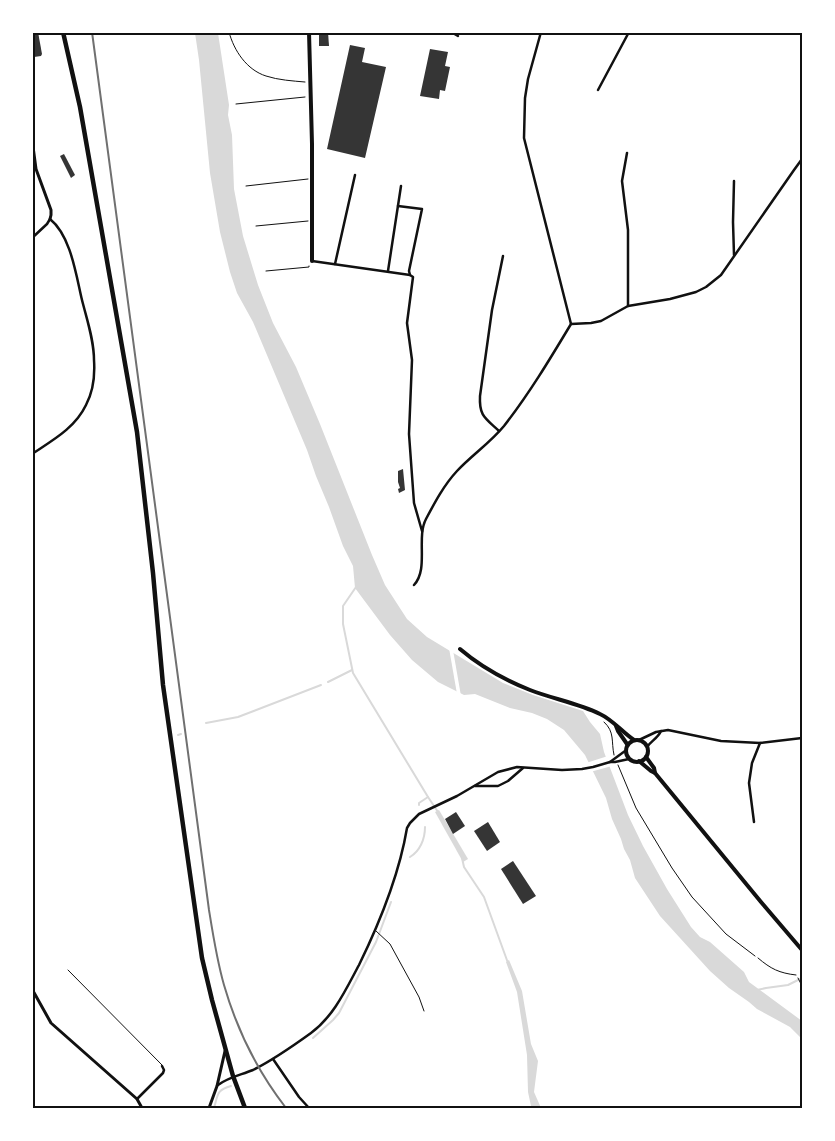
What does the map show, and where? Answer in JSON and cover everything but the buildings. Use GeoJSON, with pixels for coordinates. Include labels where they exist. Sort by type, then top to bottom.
{"type":"FeatureCollection","features":[{"type":"Feature","properties":{"kind":"main road"},"geometry":{"type":"LineString","coordinates":[[63,32],[79,100],[136,423],[153,573],[162,685],[202,958],[234,1076],[245,1108]]}},
{"type":"Feature","properties":{"kind":"main road"},"geometry":{"type":"LineString","coordinates":[[309,32],[312,144],[310,261]]}},
{"type":"Feature","properties":{"kind":"main road"},"geometry":{"type":"LineString","coordinates":[[460,649],[485,668],[507,680],[606,717],[636,740],[644,742],[648,752],[646,756],[634,762],[629,759],[625,751],[627,744]]}},
{"type":"Feature","properties":{"kind":"main road"},"geometry":{"type":"LineString","coordinates":[[616,726],[627,744]]}},
{"type":"Feature","properties":{"kind":"main road"},"geometry":{"type":"LineString","coordinates":[[627,744],[636,740]]}},
{"type":"Feature","properties":{"kind":"main road"},"geometry":{"type":"LineString","coordinates":[[646,756],[656,773],[802,950]]}},
{"type":"Feature","properties":{"kind":"main road"},"geometry":{"type":"LineString","coordinates":[[639,761],[656,773]]}},
{"type":"Feature","properties":{"kind":"street"},"geometry":{"type":"LineString","coordinates":[[451,32],[458,36]]}},
{"type":"Feature","properties":{"kind":"street"},"geometry":{"type":"LineString","coordinates":[[414,584],[419,580],[422,532],[425,520],[446,484],[499,431],[539,377],[572,324],[524,138],[525,98],[528,79],[541,32]]}},
{"type":"Feature","properties":{"kind":"street"},"geometry":{"type":"LineString","coordinates":[[598,90],[629,32]]}},
{"type":"Feature","properties":{"kind":"street"},"geometry":{"type":"LineString","coordinates":[[32,139],[36,169],[51,210],[50,219],[47,224],[32,238]]}},
{"type":"Feature","properties":{"kind":"street"},"geometry":{"type":"LineString","coordinates":[[627,154],[622,181],[628,232],[628,306]]}},
{"type":"Feature","properties":{"kind":"street"},"geometry":{"type":"LineString","coordinates":[[572,324],[592,323],[628,306],[670,299],[706,288],[721,275],[802,159]]}},
{"type":"Feature","properties":{"kind":"street"},"geometry":{"type":"LineString","coordinates":[[335,264],[355,175]]}},
{"type":"Feature","properties":{"kind":"street"},"geometry":{"type":"LineString","coordinates":[[734,181],[734,257]]}},
{"type":"Feature","properties":{"kind":"street"},"geometry":{"type":"LineString","coordinates":[[388,271],[401,186]]}},
{"type":"Feature","properties":{"kind":"street"},"geometry":{"type":"LineString","coordinates":[[398,206],[422,209],[409,271],[413,278],[407,323],[412,360],[409,434],[414,503],[422,532]]}},
{"type":"Feature","properties":{"kind":"street"},"geometry":{"type":"LineString","coordinates":[[32,454],[67,430],[81,415],[87,403],[94,377],[93,346],[73,261],[60,230],[50,219]]}},
{"type":"Feature","properties":{"kind":"street"},"geometry":{"type":"LineString","coordinates":[[499,431],[481,414],[479,408],[492,310],[503,256]]}},
{"type":"Feature","properties":{"kind":"street"},"geometry":{"type":"LineString","coordinates":[[310,261],[410,275]]}},
{"type":"Feature","properties":{"kind":"street"},"geometry":{"type":"LineString","coordinates":[[636,740],[656,732],[668,730],[721,741],[760,744],[802,738]]}},
{"type":"Feature","properties":{"kind":"street"},"geometry":{"type":"LineString","coordinates":[[647,747],[661,732]]}},
{"type":"Feature","properties":{"kind":"street"},"geometry":{"type":"LineString","coordinates":[[754,822],[749,783],[752,764],[760,744]]}},
{"type":"Feature","properties":{"kind":"street"},"geometry":{"type":"LineString","coordinates":[[610,762],[625,751]]}},
{"type":"Feature","properties":{"kind":"street"},"geometry":{"type":"LineString","coordinates":[[217,1086],[234,1076],[252,1070],[273,1059],[311,1034],[330,1015],[377,931],[392,888],[410,823],[418,814],[474,787],[498,772],[517,767],[567,770],[593,767],[629,759]]}},
{"type":"Feature","properties":{"kind":"street"},"geometry":{"type":"LineString","coordinates":[[474,787],[498,786],[508,782],[523,768]]}},
{"type":"Feature","properties":{"kind":"street"},"geometry":{"type":"LineString","coordinates":[[32,989],[51,1023],[137,1099],[142,1108]]}},
{"type":"Feature","properties":{"kind":"street"},"geometry":{"type":"LineString","coordinates":[[209,1108],[217,1086],[226,1048]]}},
{"type":"Feature","properties":{"kind":"street"},"geometry":{"type":"LineString","coordinates":[[273,1059],[299,1097],[309,1108]]}},
{"type":"Feature","properties":{"kind":"street"},"geometry":{"type":"LineString","coordinates":[[137,1099],[163,1074],[162,1066]]}},
{"type":"Feature","properties":{"kind":"lane"},"geometry":{"type":"LineString","coordinates":[[377,931],[390,944],[419,997],[424,1011]]}},
{"type":"Feature","properties":{"kind":"lane"},"geometry":{"type":"LineString","coordinates":[[758,958],[782,973],[796,975]]}},
{"type":"Feature","properties":{"kind":"lane"},"geometry":{"type":"LineString","coordinates":[[68,970],[162,1066]]}},
{"type":"Feature","properties":{"kind":"path"},"geometry":{"type":"LineString","coordinates":[[229,32],[238,55],[265,76],[308,82]]}},
{"type":"Feature","properties":{"kind":"path"},"geometry":{"type":"LineString","coordinates":[[236,104],[309,96]]}},
{"type":"Feature","properties":{"kind":"path"},"geometry":{"type":"LineString","coordinates":[[246,186],[309,179]]}},
{"type":"Feature","properties":{"kind":"path"},"geometry":{"type":"LineString","coordinates":[[256,226],[309,221]]}},
{"type":"Feature","properties":{"kind":"path"},"geometry":{"type":"LineString","coordinates":[[266,271],[309,267],[310,261]]}},
{"type":"Feature","properties":{"kind":"path"},"geometry":{"type":"LineString","coordinates":[[602,720],[610,727],[613,753]]}},
{"type":"Feature","properties":{"kind":"path"},"geometry":{"type":"LineString","coordinates":[[618,766],[636,808],[672,868],[692,896],[726,934],[758,958]]}},
{"type":"Feature","properties":{"kind":"path"},"geometry":{"type":"LineString","coordinates":[[796,975],[802,986]]}},
{"type":"Feature","properties":{"kind":"shaded area"},"geometry":{"type":"Polygon","coordinates":[[[195,33],[218,33],[229,105],[228,115],[232,135],[234,189],[243,236],[258,285],[273,323],[296,367],[385,585],[407,619],[427,637],[503,683],[583,711],[600,734],[604,752],[628,815],[643,846],[691,927],[700,937],[710,942],[744,972],[749,982],[802,1021],[802,1039],[790,1027],[757,1009],[729,988],[710,971],[660,916],[635,878],[630,860],[612,819],[606,798],[585,755],[564,730],[547,719],[532,713],[510,708],[475,694],[464,695],[438,682],[412,660],[390,635],[355,588],[353,566],[343,546],[307,450],[253,322],[237,293],[230,272],[220,232],[210,173],[195,33]]]}},
{"type":"Feature","properties":{"kind":"shaded area"},"geometry":{"type":"Polygon","coordinates":[[[439,810],[468,859],[463,862],[435,812],[439,810]]]}},
{"type":"Feature","properties":{"kind":"shaded area"},"geometry":{"type":"Polygon","coordinates":[[[509,960],[522,991],[531,1044],[538,1061],[534,1092],[541,1108],[533,1108],[531,1106],[528,1092],[527,1055],[517,992],[506,962],[509,960]]]}},
{"type":"Feature","properties":{"kind":"pier"},"geometry":{"type":"Polygon","coordinates":[[[449,648],[453,650],[461,696],[457,694],[449,648]]]}},
{"type":"Feature","properties":{"kind":"pier"},"geometry":{"type":"Polygon","coordinates":[[[608,756],[612,766],[590,772],[586,763],[608,756]]]}},
{"type":"Feature","properties":{"kind":"waterway"},"geometry":{"type":"LineString","coordinates":[[356,587],[343,606],[343,624],[353,673],[428,797],[419,805]]}},
{"type":"Feature","properties":{"kind":"waterway"},"geometry":{"type":"LineString","coordinates":[[328,682],[352,670]]}},
{"type":"Feature","properties":{"kind":"waterway"},"geometry":{"type":"LineString","coordinates":[[206,723],[238,717],[321,685]]}},
{"type":"Feature","properties":{"kind":"waterway"},"geometry":{"type":"LineString","coordinates":[[428,797],[438,812]]}},
{"type":"Feature","properties":{"kind":"waterway"},"geometry":{"type":"LineString","coordinates":[[410,857],[421,844],[425,827]]}},
{"type":"Feature","properties":{"kind":"waterway"},"geometry":{"type":"LineString","coordinates":[[462,858],[464,867],[484,897],[508,963]]}},
{"type":"Feature","properties":{"kind":"waterway"},"geometry":{"type":"LineString","coordinates":[[313,1038],[339,1013],[376,942],[391,902]]}},
{"type":"Feature","properties":{"kind":"waterway"},"geometry":{"type":"LineString","coordinates":[[757,990],[788,985],[802,978]]}},
{"type":"Feature","properties":{"kind":"waterway"},"geometry":{"type":"LineString","coordinates":[[214,1108],[220,1091],[231,1086]]}},
{"type":"Feature","properties":{"kind":"railway"},"geometry":{"type":"LineString","coordinates":[[92,32],[209,910],[219,967],[229,1002],[249,1050],[266,1080],[286,1108]]}}]}
